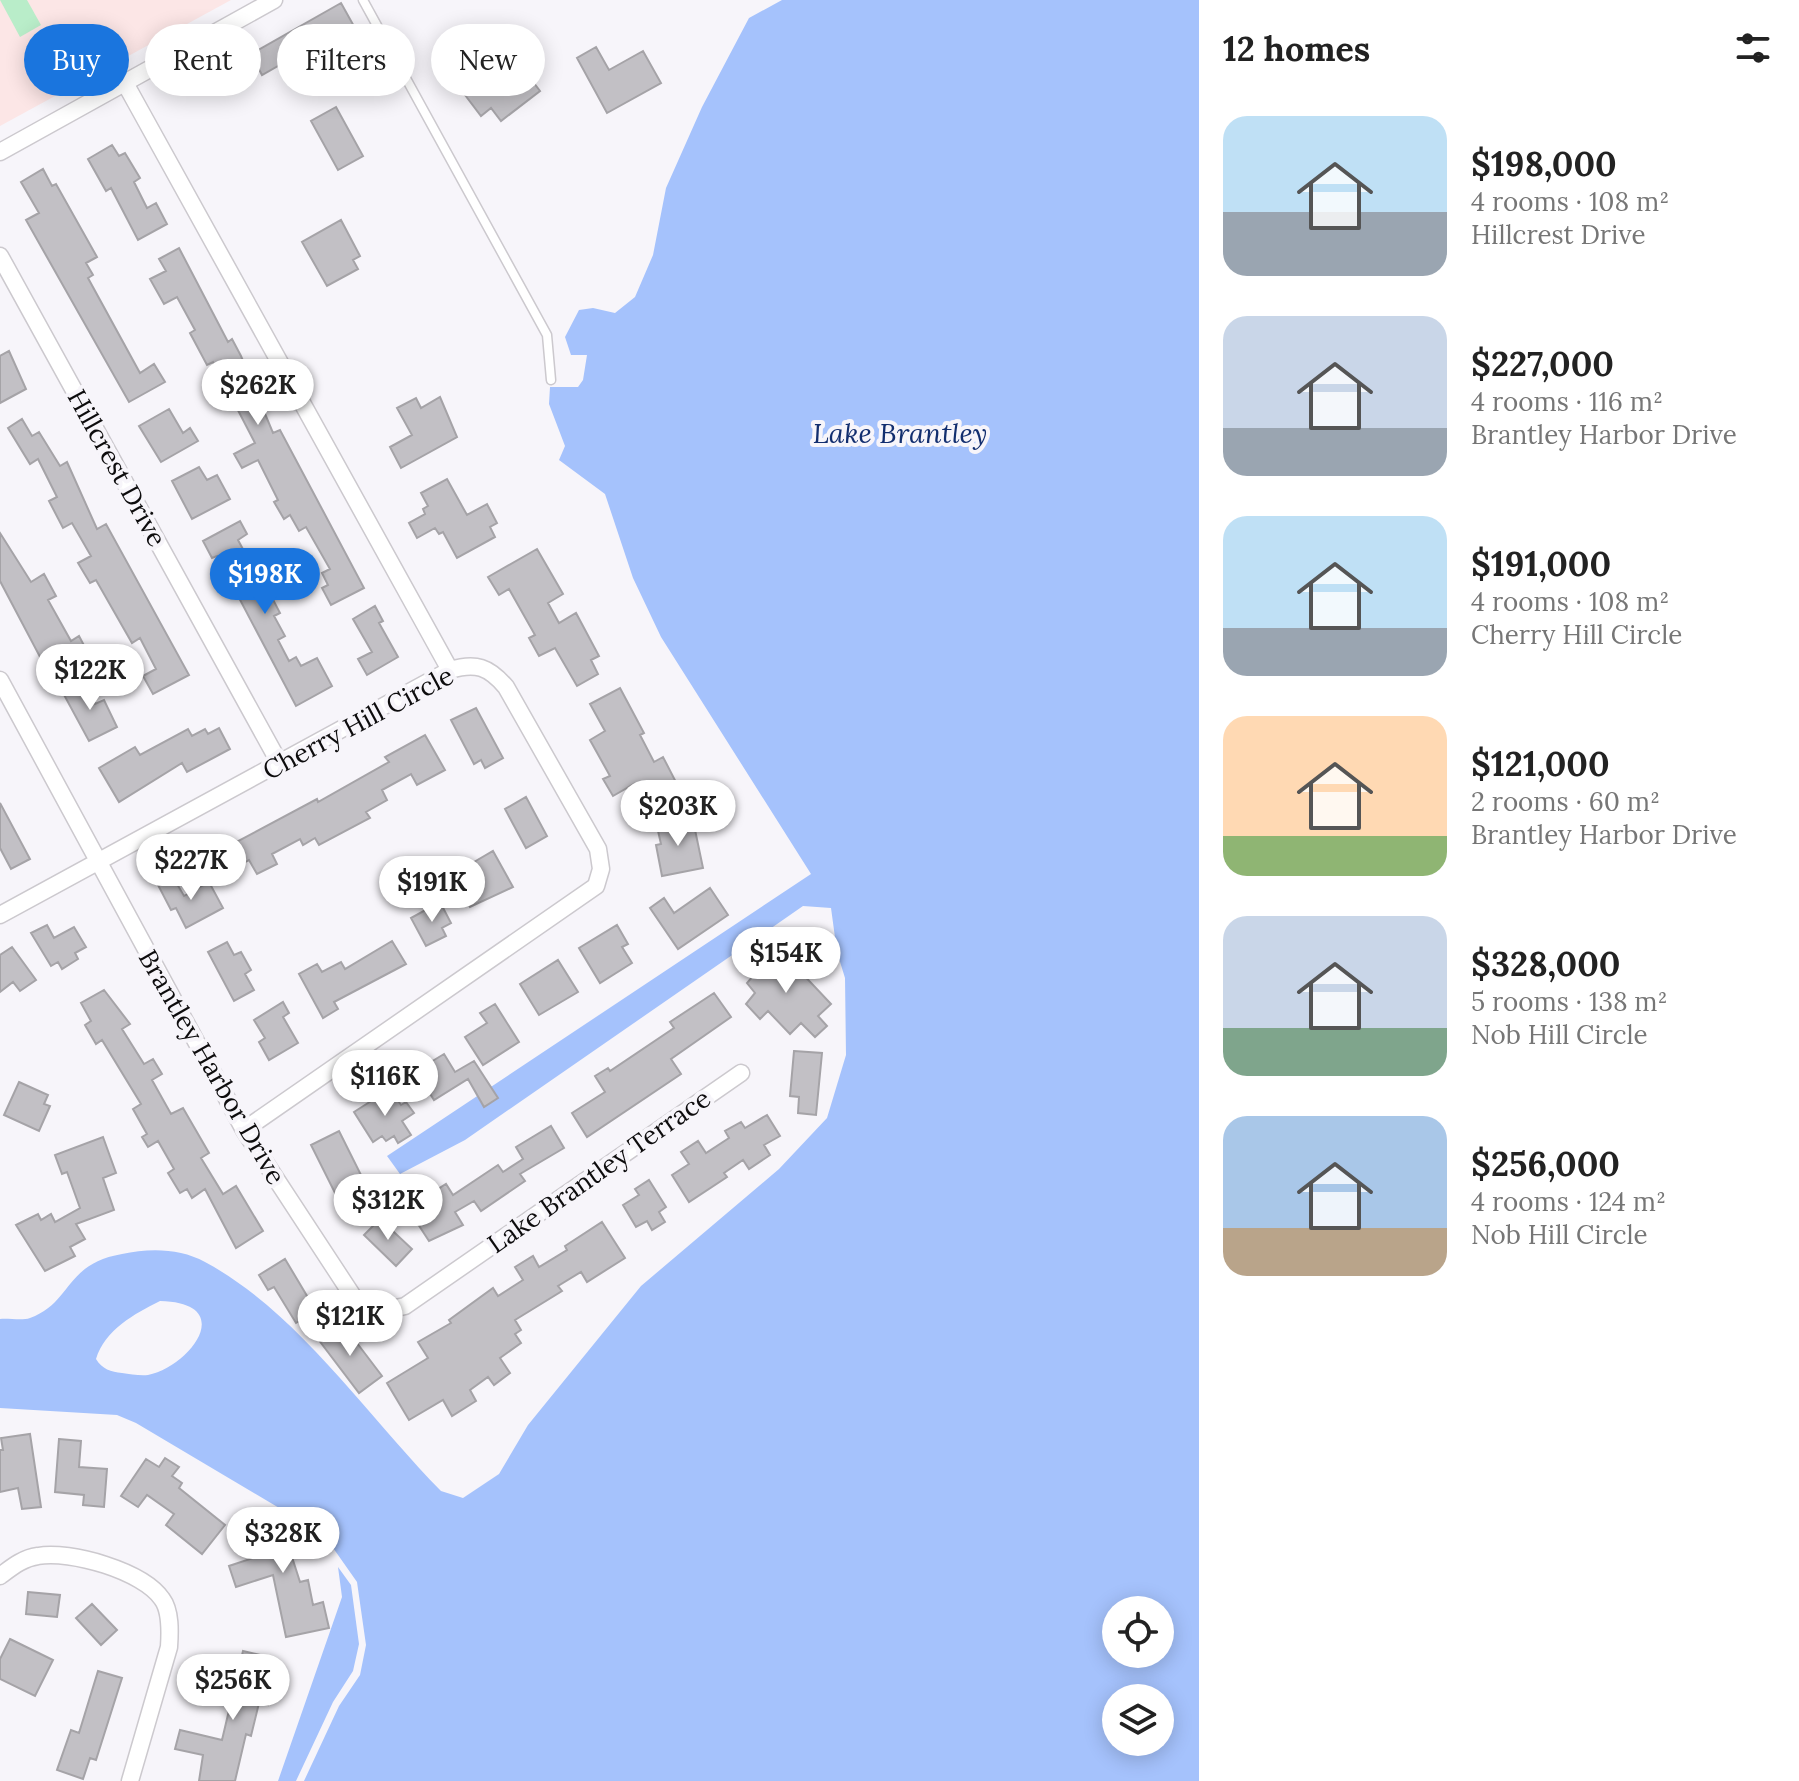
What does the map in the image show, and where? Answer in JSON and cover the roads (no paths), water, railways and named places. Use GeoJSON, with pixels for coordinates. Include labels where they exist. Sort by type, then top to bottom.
{"type":"FeatureCollection","features":[{"type":"Feature","properties":{"kind":"street"},"geometry":{"type":"LineString","coordinates":[[129,81],[274,0]]}},
{"type":"Feature","properties":{"kind":"street"},"geometry":{"type":"LineString","coordinates":[[129,90],[450,670]]}},
{"type":"Feature","properties":{"kind":"street"},"geometry":{"type":"LineString","coordinates":[[0,152],[101,96]]}},
{"type":"Feature","properties":{"kind":"street","name":"Hillcrest Drive"},"geometry":{"type":"LineString","coordinates":[[0,256],[280,764]]}},
{"type":"Feature","properties":{"kind":"street","name":"Cherry Hill Circle"},"geometry":{"type":"LineString","coordinates":[[0,915],[95,860],[280,764],[450,670],[468,664],[491,670],[506,687],[598,849],[601,869],[596,886],[244,1130]]}},
{"type":"Feature","properties":{"kind":"street","name":"Brantley Harbor Drive"},"geometry":{"type":"LineString","coordinates":[[0,680],[244,1130],[351,1297],[374,1313]]}},
{"type":"Feature","properties":{"kind":"street","name":"Lake Brantley Terrace"},"geometry":{"type":"LineString","coordinates":[[374,1313],[405,1306],[741,1073]]}},
{"type":"Feature","properties":{"kind":"street"},"geometry":{"type":"LineString","coordinates":[[0,1576],[36,1556],[57,1554],[122,1570],[143,1580],[163,1599],[170,1633],[169,1647],[130,1781]]}},
{"type":"Feature","properties":{"kind":"lane"},"geometry":{"type":"LineString","coordinates":[[363,0],[547,335],[551,380]]}},
{"type":"Feature","properties":{"kind":"water","name":"Lake Brantley"},"geometry":{"type":"Polygon","coordinates":[[[782,0],[1199,0],[1199,1781],[304,1781],[339,1706],[360,1675],[366,1645],[357,1582],[331,1545],[291,1515],[136,1423],[117,1415],[0,1408],[0,1319],[27,1319],[44,1311],[78,1275],[103,1259],[143,1251],[175,1252],[205,1262],[271,1308],[441,1491],[463,1498],[499,1474],[528,1425],[641,1286],[779,1169],[827,1118],[846,1055],[845,978],[837,952],[831,908],[803,906],[465,1140],[400,1174],[387,1156],[811,874],[661,637],[633,578],[605,494],[559,460],[565,446],[549,404],[550,387],[578,387],[583,380],[587,355],[571,355],[565,337],[579,310],[593,308],[615,313],[635,297],[653,255],[666,188],[702,107],[749,18],[782,0]],[[160,1301],[131,1317],[113,1331],[96,1359],[114,1372],[148,1375],[164,1370],[191,1349],[199,1336],[202,1323],[197,1312],[184,1304],[160,1301]]]}},
{"type":"Feature","properties":{"kind":"water"},"geometry":{"type":"Polygon","coordinates":[[[338,1567],[351,1585],[359,1644],[353,1671],[333,1702],[296,1781],[278,1781],[342,1597],[338,1567]]]}}]}
